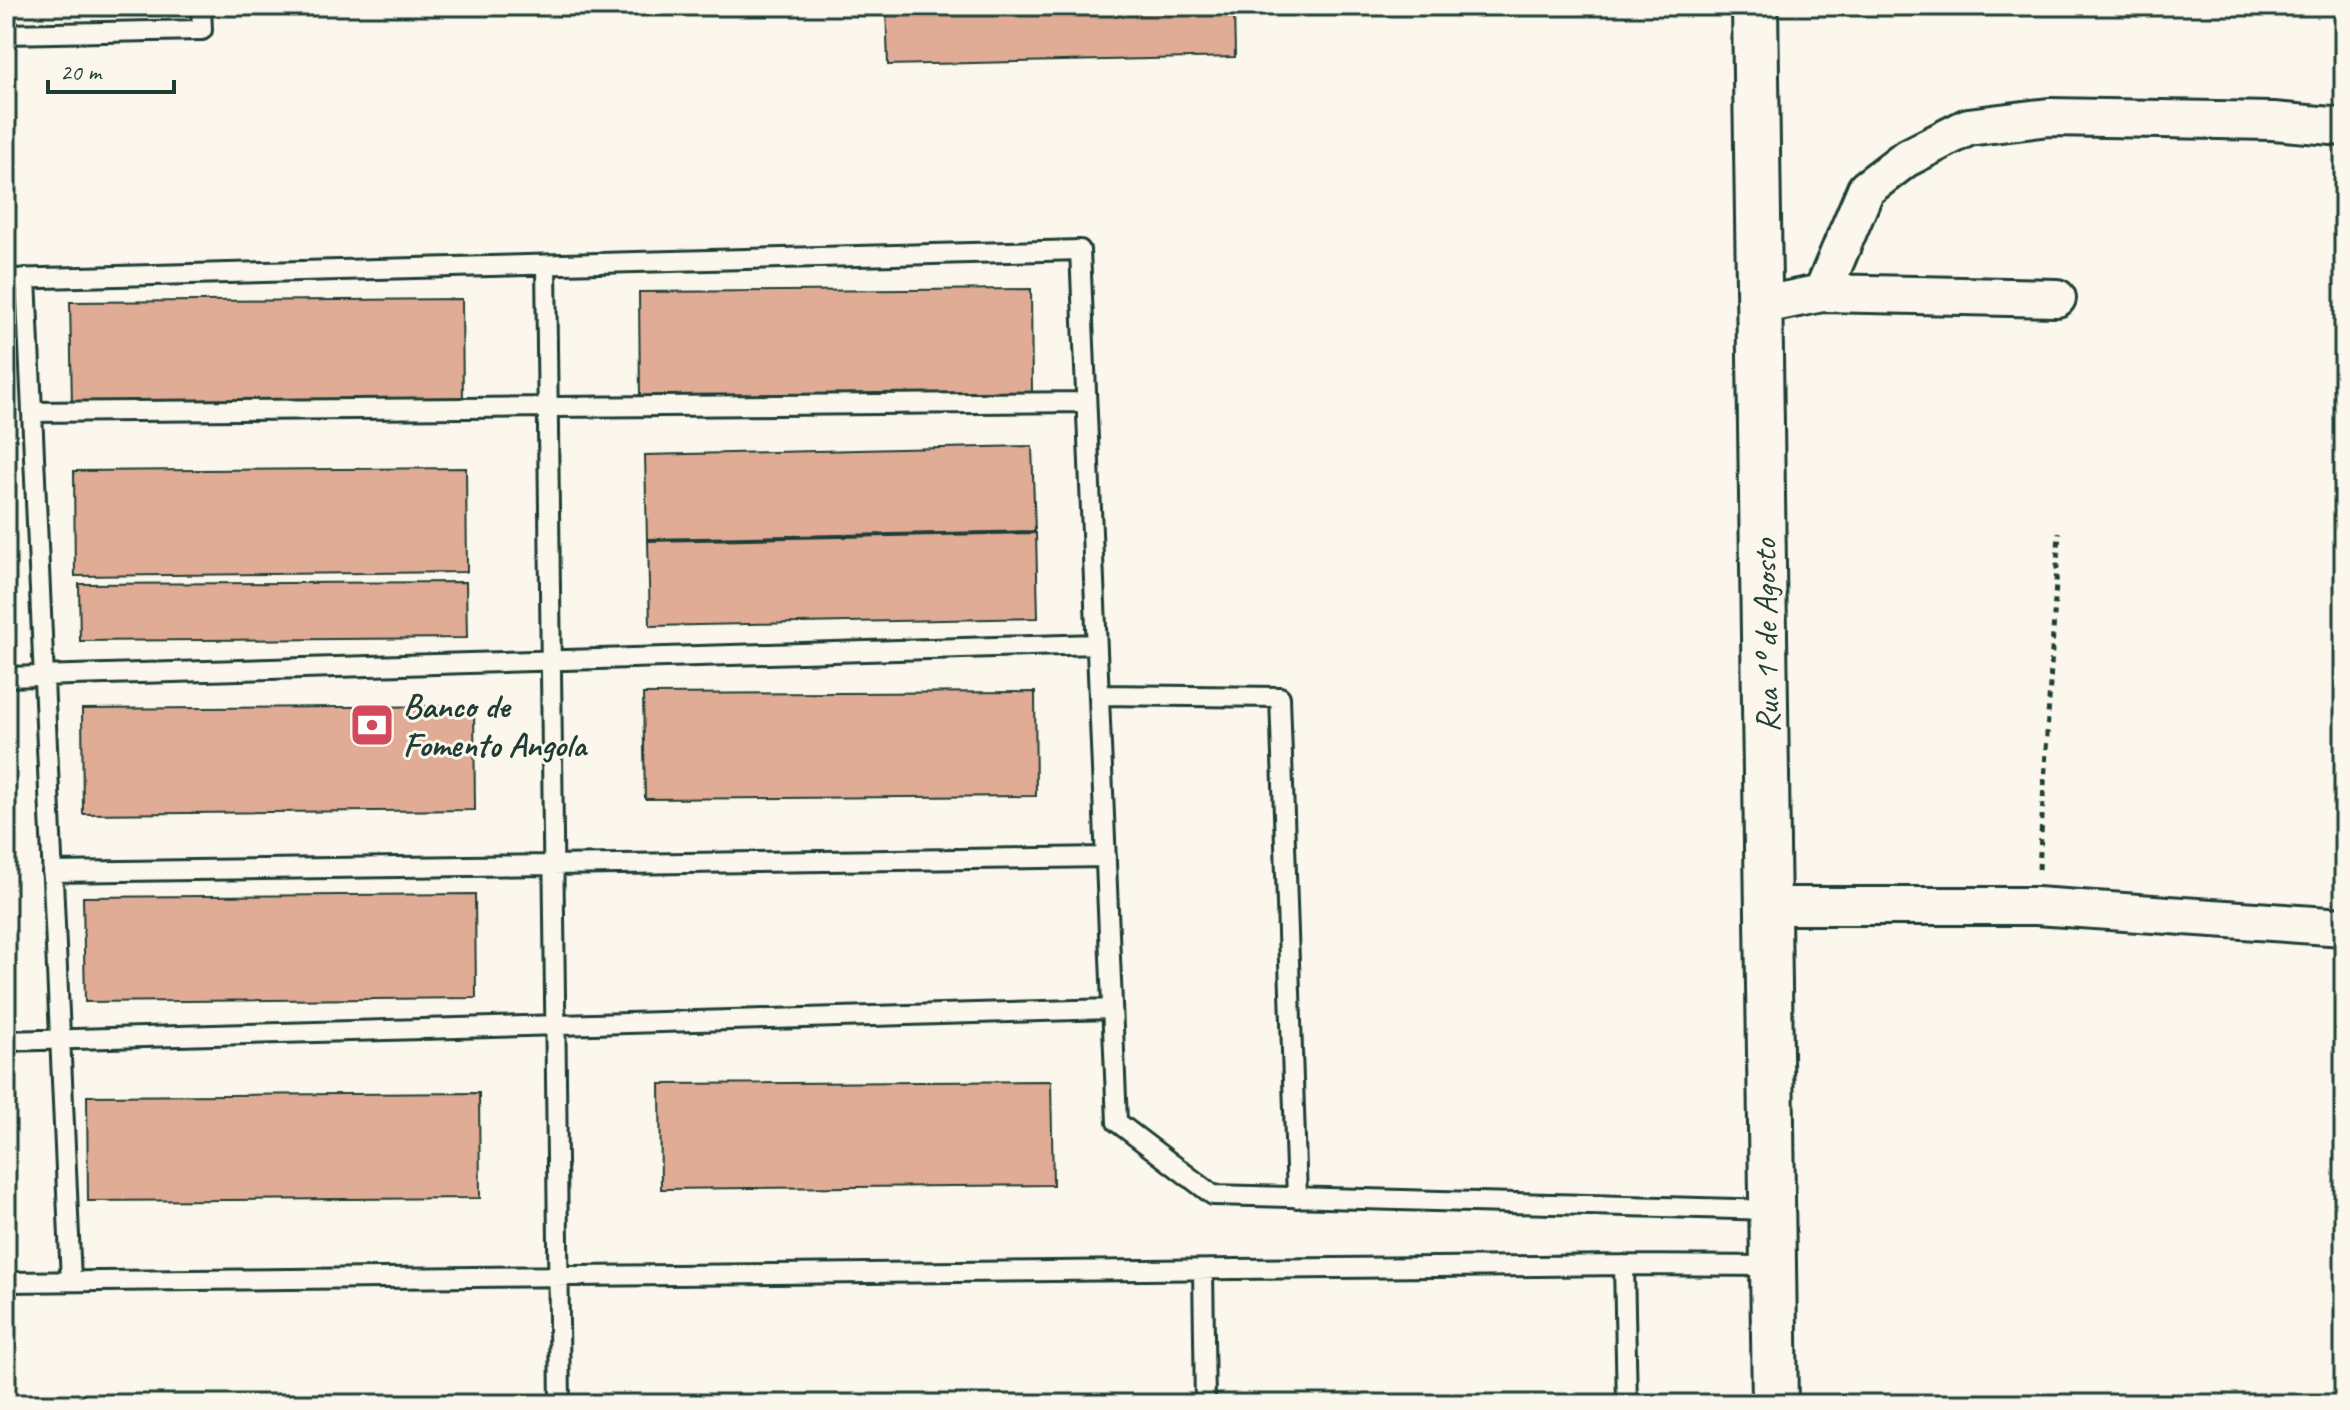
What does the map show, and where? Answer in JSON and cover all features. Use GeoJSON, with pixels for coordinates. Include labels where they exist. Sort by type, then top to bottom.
{"type":"FeatureCollection","features":[{"type":"Feature","properties":{"kind":"main road","name":"Rua 1º de Agosto"},"geometry":{"type":"LineString","coordinates":[[1755,6],[1775,1404]]}},
{"type":"Feature","properties":{"kind":"street"},"geometry":{"type":"LineString","coordinates":[[1822,293],[1866,189],[1905,159],[1968,127],[2049,117],[2273,121],[2344,127]]}},
{"type":"Feature","properties":{"kind":"street"},"geometry":{"type":"LineString","coordinates":[[1759,306],[1822,293],[2057,298]]}},
{"type":"Feature","properties":{"kind":"street"},"geometry":{"type":"LineString","coordinates":[[1769,906],[2036,906],[2344,927]]}},
{"type":"Feature","properties":{"kind":"lane"},"geometry":{"type":"LineString","coordinates":[[6,34],[202,30],[201,6]]}},
{"type":"Feature","properties":{"kind":"lane"},"geometry":{"type":"LineString","coordinates":[[6,279],[1080,250],[1117,1122],[1213,1195],[1773,1210]]}},
{"type":"Feature","properties":{"kind":"lane"},"geometry":{"type":"LineString","coordinates":[[546,265],[560,1404]]}},
{"type":"Feature","properties":{"kind":"lane"},"geometry":{"type":"LineString","coordinates":[[26,278],[71,1281]]}},
{"type":"Feature","properties":{"kind":"lane"},"geometry":{"type":"LineString","coordinates":[[32,412],[1086,402]]}},
{"type":"Feature","properties":{"kind":"lane"},"geometry":{"type":"LineString","coordinates":[[6,677],[1096,644]]}},
{"type":"Feature","properties":{"kind":"lane"},"geometry":{"type":"LineString","coordinates":[[1099,695],[1280,697],[1297,1198]]}},
{"type":"Feature","properties":{"kind":"lane"},"geometry":{"type":"LineString","coordinates":[[52,872],[1106,857]]}},
{"type":"Feature","properties":{"kind":"lane"},"geometry":{"type":"LineString","coordinates":[[6,1041],[1112,1009]]}},
{"type":"Feature","properties":{"kind":"lane"},"geometry":{"type":"LineString","coordinates":[[1624,1265],[1627,1404]]}},
{"type":"Feature","properties":{"kind":"lane"},"geometry":{"type":"LineString","coordinates":[[6,1282],[1771,1266]]}},
{"type":"Feature","properties":{"kind":"lane"},"geometry":{"type":"LineString","coordinates":[[1203,1270],[1205,1404]]}},
{"type":"Feature","properties":{"kind":"path"},"geometry":{"type":"LineString","coordinates":[[2036,906],[2059,532]]}},
{"type":"Feature","properties":{"kind":"building"},"geometry":{"type":"Polygon","coordinates":[[[886,6],[1234,6],[1235,57],[888,65],[886,6]]]}},
{"type":"Feature","properties":{"kind":"building"},"geometry":{"type":"Polygon","coordinates":[[[1031,289],[1032,393],[640,397],[639,292],[1031,289]]]}},
{"type":"Feature","properties":{"kind":"building"},"geometry":{"type":"Polygon","coordinates":[[[462,299],[463,403],[72,406],[70,302],[462,299]]]}},
{"type":"Feature","properties":{"kind":"building"},"geometry":{"type":"Polygon","coordinates":[[[1032,446],[1035,531],[647,539],[645,455],[1032,446]]]}},
{"type":"Feature","properties":{"kind":"building"},"geometry":{"type":"Polygon","coordinates":[[[466,468],[467,572],[75,576],[74,471],[466,468]]]}},
{"type":"Feature","properties":{"kind":"building"},"geometry":{"type":"Polygon","coordinates":[[[1036,533],[1038,618],[650,626],[648,541],[1036,533]]]}},
{"type":"Feature","properties":{"kind":"building"},"geometry":{"type":"Polygon","coordinates":[[[466,582],[467,638],[80,641],[79,584],[466,582]]]}},
{"type":"Feature","properties":{"kind":"building"},"geometry":{"type":"Polygon","coordinates":[[[1035,692],[1036,796],[645,799],[643,694],[1035,692]]]}},
{"type":"Feature","properties":{"kind":"building"},"geometry":{"type":"Polygon","coordinates":[[[474,706],[475,810],[83,814],[82,709],[474,706]]]}},
{"type":"Feature","properties":{"kind":"building"},"geometry":{"type":"Polygon","coordinates":[[[475,894],[476,998],[85,1002],[83,897],[475,894]]]}},
{"type":"Feature","properties":{"kind":"building"},"geometry":{"type":"Polygon","coordinates":[[[1051,1081],[1053,1185],[661,1189],[660,1084],[1051,1081]]]}},
{"type":"Feature","properties":{"kind":"building"},"geometry":{"type":"Polygon","coordinates":[[[479,1093],[480,1198],[88,1201],[87,1096],[479,1093]]]}},
{"type":"Feature","properties":{"kind":"place","name":"Banco de Fomento Angola"},"geometry":{"type":"Point","coordinates":[372,725]}}]}
